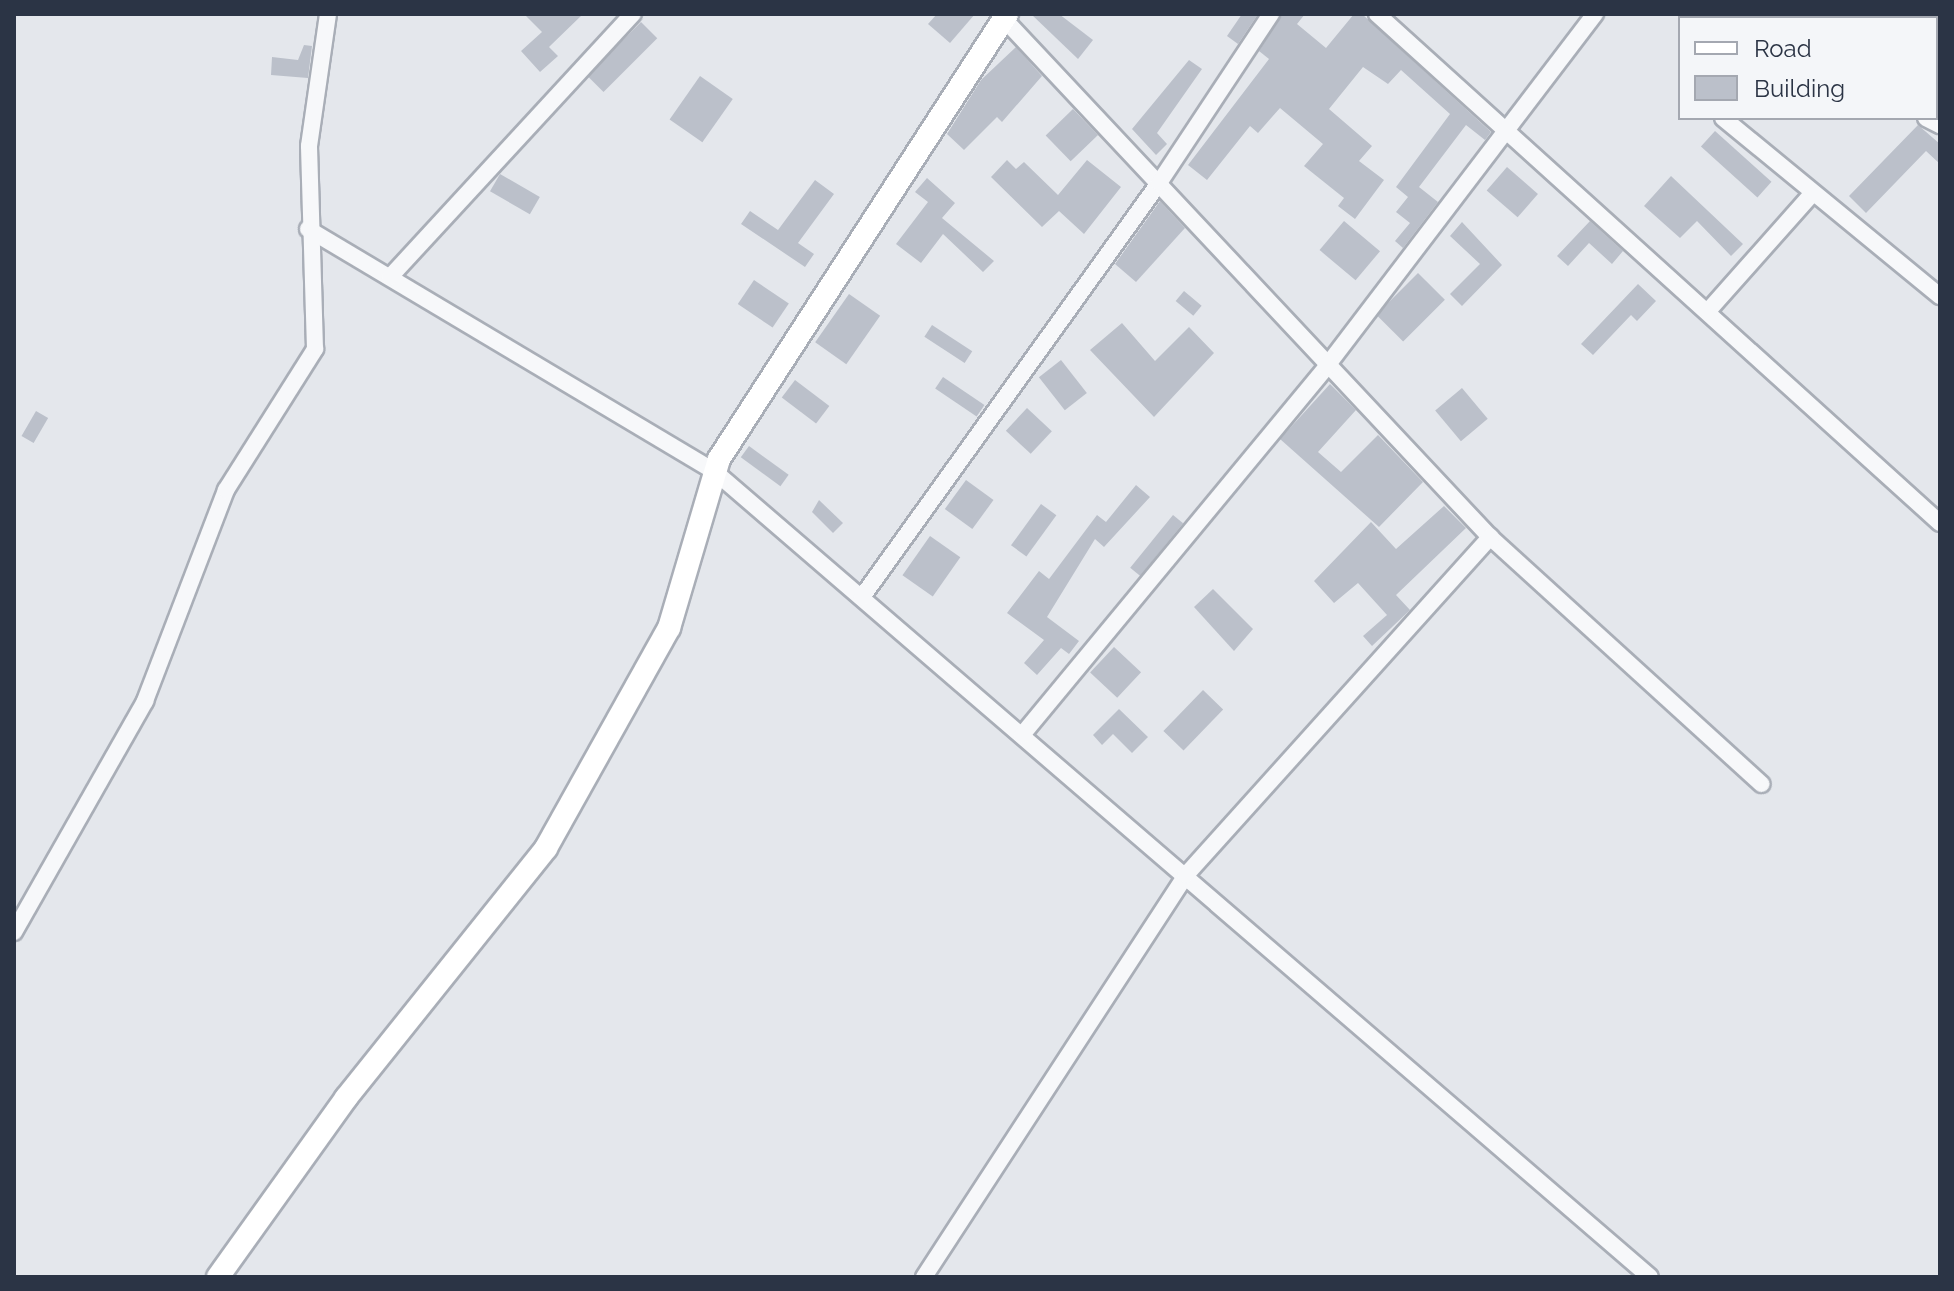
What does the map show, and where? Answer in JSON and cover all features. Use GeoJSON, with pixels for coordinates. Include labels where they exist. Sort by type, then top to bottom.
{"type":"FeatureCollection","features":[{"type":"Feature","properties":{"kind":"street"},"geometry":{"type":"LineString","coordinates":[[14,932],[145,701],[226,490],[315,349],[308,229],[309,146],[328,14]]}},
{"type":"Feature","properties":{"kind":"street"},"geometry":{"type":"LineString","coordinates":[[390,277],[633,14]]}},
{"type":"Feature","properties":{"kind":"street"},"geometry":{"type":"LineString","coordinates":[[862,597],[1159,183],[1271,14]]}},
{"type":"Feature","properties":{"kind":"street"},"geometry":{"type":"LineString","coordinates":[[1377,14],[1940,523]]}},
{"type":"Feature","properties":{"kind":"street"},"geometry":{"type":"LineString","coordinates":[[1022,735],[1326,367],[1510,133],[1595,14]]}},
{"type":"Feature","properties":{"kind":"street"},"geometry":{"type":"LineString","coordinates":[[218,1277],[346,1098],[546,848],[669,628],[714,471],[1005,16],[1326,367],[1490,537],[1761,784]]}},
{"type":"Feature","properties":{"kind":"street"},"geometry":{"type":"LineString","coordinates":[[1725,120],[1940,296]]}},
{"type":"Feature","properties":{"kind":"street"},"geometry":{"type":"LineString","coordinates":[[1708,311],[1812,194]]}},
{"type":"Feature","properties":{"kind":"street"},"geometry":{"type":"LineString","coordinates":[[308,229],[714,471],[1650,1277]]}},
{"type":"Feature","properties":{"kind":"street"},"geometry":{"type":"LineString","coordinates":[[924,1277],[1186,875],[1490,537]]}},
{"type":"Feature","properties":{"kind":"building"},"geometry":{"type":"Polygon","coordinates":[[[524,14],[583,14],[549,47],[558,56],[540,72],[521,51],[542,32],[524,14]]]}},
{"type":"Feature","properties":{"kind":"building"},"geometry":{"type":"Polygon","coordinates":[[[937,14],[975,14],[950,43],[928,24],[937,14]]]}},
{"type":"Feature","properties":{"kind":"building"},"geometry":{"type":"Polygon","coordinates":[[[1031,14],[1059,14],[1093,40],[1078,59],[1031,14]]]}},
{"type":"Feature","properties":{"kind":"building"},"geometry":{"type":"Polygon","coordinates":[[[1242,14],[1258,14],[1238,44],[1227,36],[1242,14]]]}},
{"type":"Feature","properties":{"kind":"building"},"geometry":{"type":"Polygon","coordinates":[[[1282,14],[1305,14],[1297,24],[1326,48],[1354,14],[1362,14],[1491,132],[1485,140],[1466,125],[1419,187],[1438,202],[1403,248],[1395,241],[1410,223],[1396,212],[1408,197],[1396,187],[1450,114],[1401,70],[1388,84],[1363,67],[1329,109],[1372,146],[1359,161],[1384,180],[1355,219],[1338,206],[1344,198],[1304,166],[1323,144],[1280,108],[1258,133],[1250,126],[1207,180],[1188,165],[1269,59],[1259,51],[1282,14]]]}},
{"type":"Feature","properties":{"kind":"building"},"geometry":{"type":"Polygon","coordinates":[[[641,22],[657,38],[604,92],[587,76],[641,22]]]}},
{"type":"Feature","properties":{"kind":"building"},"geometry":{"type":"Polygon","coordinates":[[[304,45],[312,46],[308,78],[271,75],[272,57],[298,60],[304,45]]]}},
{"type":"Feature","properties":{"kind":"building"},"geometry":{"type":"Polygon","coordinates":[[[1016,47],[1042,76],[1002,122],[997,117],[964,150],[947,134],[981,80],[1016,47]]]}},
{"type":"Feature","properties":{"kind":"building"},"geometry":{"type":"Polygon","coordinates":[[[1189,60],[1202,69],[1157,133],[1167,144],[1156,155],[1132,129],[1189,60]]]}},
{"type":"Feature","properties":{"kind":"building"},"geometry":{"type":"Polygon","coordinates":[[[700,76],[733,99],[702,142],[670,119],[700,76]]]}},
{"type":"Feature","properties":{"kind":"building"},"geometry":{"type":"Polygon","coordinates":[[[1073,109],[1098,135],[1071,161],[1046,135],[1073,109]]]}},
{"type":"Feature","properties":{"kind":"building"},"geometry":{"type":"Polygon","coordinates":[[[1918,125],[1940,144],[1940,164],[1926,151],[1866,213],[1849,196],[1918,125]]]}},
{"type":"Feature","properties":{"kind":"building"},"geometry":{"type":"Polygon","coordinates":[[[1715,131],[1771,182],[1757,197],[1701,147],[1715,131]]]}},
{"type":"Feature","properties":{"kind":"building"},"geometry":{"type":"Polygon","coordinates":[[[1007,160],[1016,169],[1024,162],[1058,195],[1087,160],[1121,187],[1084,234],[1059,211],[1042,227],[991,177],[1007,160]]]}},
{"type":"Feature","properties":{"kind":"building"},"geometry":{"type":"Polygon","coordinates":[[[1507,167],[1538,194],[1518,217],[1487,190],[1507,167]]]}},
{"type":"Feature","properties":{"kind":"building"},"geometry":{"type":"Polygon","coordinates":[[[500,174],[540,197],[530,214],[490,191],[500,174]]]}},
{"type":"Feature","properties":{"kind":"building"},"geometry":{"type":"Polygon","coordinates":[[[1671,176],[1743,244],[1731,256],[1697,221],[1680,238],[1644,206],[1671,176]]]}},
{"type":"Feature","properties":{"kind":"building"},"geometry":{"type":"Polygon","coordinates":[[[927,178],[955,203],[942,218],[994,261],[983,272],[943,234],[921,263],[896,244],[928,202],[915,192],[927,178]]]}},
{"type":"Feature","properties":{"kind":"building"},"geometry":{"type":"Polygon","coordinates":[[[815,180],[834,194],[798,243],[814,254],[805,267],[741,224],[750,211],[778,230],[815,180]]]}},
{"type":"Feature","properties":{"kind":"building"},"geometry":{"type":"Polygon","coordinates":[[[1160,201],[1185,228],[1136,282],[1115,264],[1160,201]]]}},
{"type":"Feature","properties":{"kind":"building"},"geometry":{"type":"Polygon","coordinates":[[[1344,221],[1380,251],[1356,280],[1320,250],[1344,221]]]}},
{"type":"Feature","properties":{"kind":"building"},"geometry":{"type":"Polygon","coordinates":[[[1590,221],[1623,251],[1612,264],[1589,243],[1568,266],[1557,256],[1590,221]]]}},
{"type":"Feature","properties":{"kind":"building"},"geometry":{"type":"Polygon","coordinates":[[[1462,222],[1502,265],[1462,306],[1450,294],[1480,264],[1450,236],[1462,222]]]}},
{"type":"Feature","properties":{"kind":"building"},"geometry":{"type":"Polygon","coordinates":[[[1418,273],[1445,300],[1403,342],[1376,315],[1418,273]]]}},
{"type":"Feature","properties":{"kind":"building"},"geometry":{"type":"Polygon","coordinates":[[[754,280],[789,303],[773,328],[738,304],[754,280]]]}},
{"type":"Feature","properties":{"kind":"building"},"geometry":{"type":"Polygon","coordinates":[[[1638,284],[1656,301],[1637,321],[1631,315],[1593,355],[1581,344],[1638,284]]]}},
{"type":"Feature","properties":{"kind":"building"},"geometry":{"type":"Polygon","coordinates":[[[1184,291],[1202,306],[1193,316],[1176,301],[1184,291]]]}},
{"type":"Feature","properties":{"kind":"building"},"geometry":{"type":"Polygon","coordinates":[[[849,294],[880,316],[846,364],[815,342],[849,294]]]}},
{"type":"Feature","properties":{"kind":"building"},"geometry":{"type":"Polygon","coordinates":[[[1122,323],[1155,361],[1189,327],[1214,353],[1154,417],[1090,350],[1122,323]]]}},
{"type":"Feature","properties":{"kind":"building"},"geometry":{"type":"Polygon","coordinates":[[[932,325],[972,351],[965,363],[924,337],[932,325]]]}},
{"type":"Feature","properties":{"kind":"building"},"geometry":{"type":"Polygon","coordinates":[[[1061,360],[1087,393],[1065,410],[1039,377],[1061,360]]]}},
{"type":"Feature","properties":{"kind":"building"},"geometry":{"type":"Polygon","coordinates":[[[943,377],[984,405],[977,417],[935,389],[943,377]]]}},
{"type":"Feature","properties":{"kind":"building"},"geometry":{"type":"Polygon","coordinates":[[[795,380],[829,406],[816,423],[782,398],[795,380]]]}},
{"type":"Feature","properties":{"kind":"building"},"geometry":{"type":"Polygon","coordinates":[[[1330,384],[1356,410],[1318,452],[1341,472],[1378,435],[1423,482],[1379,527],[1280,439],[1330,384]]]}},
{"type":"Feature","properties":{"kind":"building"},"geometry":{"type":"Polygon","coordinates":[[[1462,388],[1488,419],[1461,441],[1435,410],[1462,388]]]}},
{"type":"Feature","properties":{"kind":"building"},"geometry":{"type":"Polygon","coordinates":[[[1027,408],[1052,431],[1031,454],[1006,431],[1027,408]]]}},
{"type":"Feature","properties":{"kind":"building"},"geometry":{"type":"Polygon","coordinates":[[[36,411],[48,418],[34,443],[22,436],[36,411]]]}},
{"type":"Feature","properties":{"kind":"building"},"geometry":{"type":"Polygon","coordinates":[[[749,446],[789,475],[780,486],[741,457],[749,446]]]}},
{"type":"Feature","properties":{"kind":"building"},"geometry":{"type":"Polygon","coordinates":[[[966,480],[994,500],[972,529],[945,509],[966,480]]]}},
{"type":"Feature","properties":{"kind":"building"},"geometry":{"type":"Polygon","coordinates":[[[1136,485],[1150,497],[1104,547],[1095,539],[1047,617],[1079,641],[1069,654],[1061,648],[1037,675],[1024,663],[1044,640],[1007,613],[1039,571],[1049,579],[1097,515],[1106,522],[1136,485]]]}},
{"type":"Feature","properties":{"kind":"building"},"geometry":{"type":"Polygon","coordinates":[[[819,500],[843,523],[833,533],[812,512],[819,500]]]}},
{"type":"Feature","properties":{"kind":"building"},"geometry":{"type":"Polygon","coordinates":[[[1041,504],[1056,515],[1026,556],[1011,545],[1041,504]]]}},
{"type":"Feature","properties":{"kind":"building"},"geometry":{"type":"Polygon","coordinates":[[[1444,506],[1466,528],[1396,595],[1410,610],[1372,646],[1363,636],[1387,615],[1358,583],[1334,603],[1314,581],[1371,522],[1396,549],[1444,506]]]}},
{"type":"Feature","properties":{"kind":"building"},"geometry":{"type":"Polygon","coordinates":[[[1173,515],[1183,523],[1140,576],[1130,568],[1173,515]]]}},
{"type":"Feature","properties":{"kind":"building"},"geometry":{"type":"Polygon","coordinates":[[[930,536],[960,557],[933,597],[902,575],[930,536]]]}},
{"type":"Feature","properties":{"kind":"building"},"geometry":{"type":"Polygon","coordinates":[[[1213,589],[1253,629],[1234,651],[1194,607],[1213,589]]]}},
{"type":"Feature","properties":{"kind":"building"},"geometry":{"type":"Polygon","coordinates":[[[1114,647],[1141,672],[1117,698],[1090,673],[1114,647]]]}},
{"type":"Feature","properties":{"kind":"building"},"geometry":{"type":"Polygon","coordinates":[[[1203,690],[1223,709],[1184,750],[1163,731],[1203,690]]]}},
{"type":"Feature","properties":{"kind":"building"},"geometry":{"type":"Polygon","coordinates":[[[1119,709],[1148,737],[1132,753],[1113,734],[1102,745],[1093,735],[1119,709]]]}}]}
